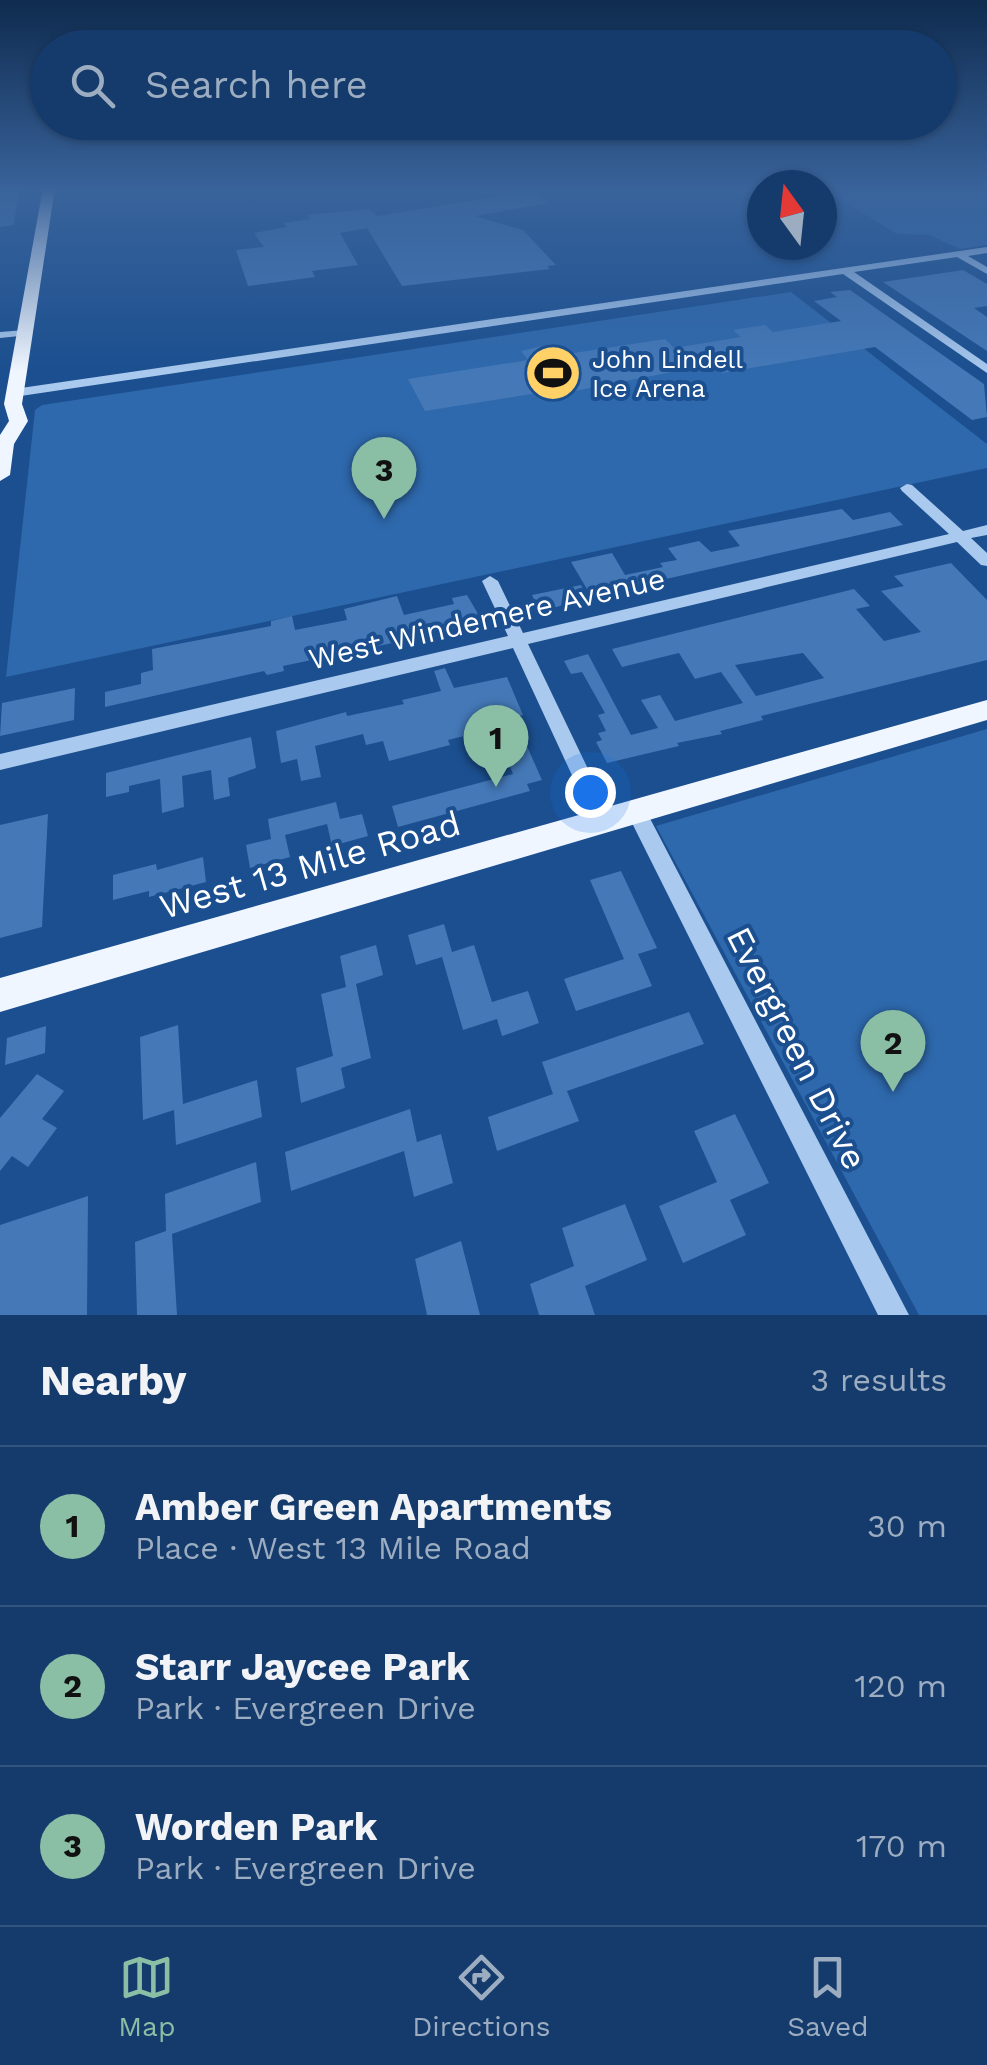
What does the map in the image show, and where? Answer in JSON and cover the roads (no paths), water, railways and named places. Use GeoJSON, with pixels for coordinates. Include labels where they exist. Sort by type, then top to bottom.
{"type":"FeatureCollection","features":[{"type":"Feature","properties":{"kind":"main road"},"geometry":{"type":"LineString","coordinates":[[0,475],[3,438],[17,429],[19,416],[9,405],[39,249]]}},
{"type":"Feature","properties":{"kind":"main road","name":"West 13 Mile Road"},"geometry":{"type":"LineString","coordinates":[[0,995],[987,710]]}},
{"type":"Feature","properties":{"kind":"street"},"geometry":{"type":"LineString","coordinates":[[9,405],[83,388],[963,257],[987,250]]}},
{"type":"Feature","properties":{"kind":"street"},"geometry":{"type":"LineString","coordinates":[[963,257],[987,271]]}},
{"type":"Feature","properties":{"kind":"street"},"geometry":{"type":"LineString","coordinates":[[848,274],[987,368]]}},
{"type":"Feature","properties":{"kind":"street"},"geometry":{"type":"LineString","coordinates":[[0,335],[25,333]]}},
{"type":"Feature","properties":{"kind":"street"},"geometry":{"type":"LineString","coordinates":[[907,488],[987,561]]}},
{"type":"Feature","properties":{"kind":"street","name":"West Windemere Avenue"},"geometry":{"type":"LineString","coordinates":[[0,762],[987,530]]}},
{"type":"Feature","properties":{"kind":"street"},"geometry":{"type":"LineString","coordinates":[[490,580],[603,822]]}},
{"type":"Feature","properties":{"kind":"street","name":"Evergreen Drive"},"geometry":{"type":"LineString","coordinates":[[637,813],[894,1315]]}},
{"type":"Feature","properties":{"kind":"place","name":"John Lindell Ice Arena"},"geometry":{"type":"Point","coordinates":[553,373]}},
{"type":"Feature","properties":{"kind":"place","name":"Worden Park"},"geometry":{"type":"Point","coordinates":[384,519]}},
{"type":"Feature","properties":{"kind":"place","name":"Amber Green Apartments"},"geometry":{"type":"Point","coordinates":[496,787]}},
{"type":"Feature","properties":{"kind":"place","name":"Starr Jaycee Park"},"geometry":{"type":"Point","coordinates":[893,1092]}}]}
